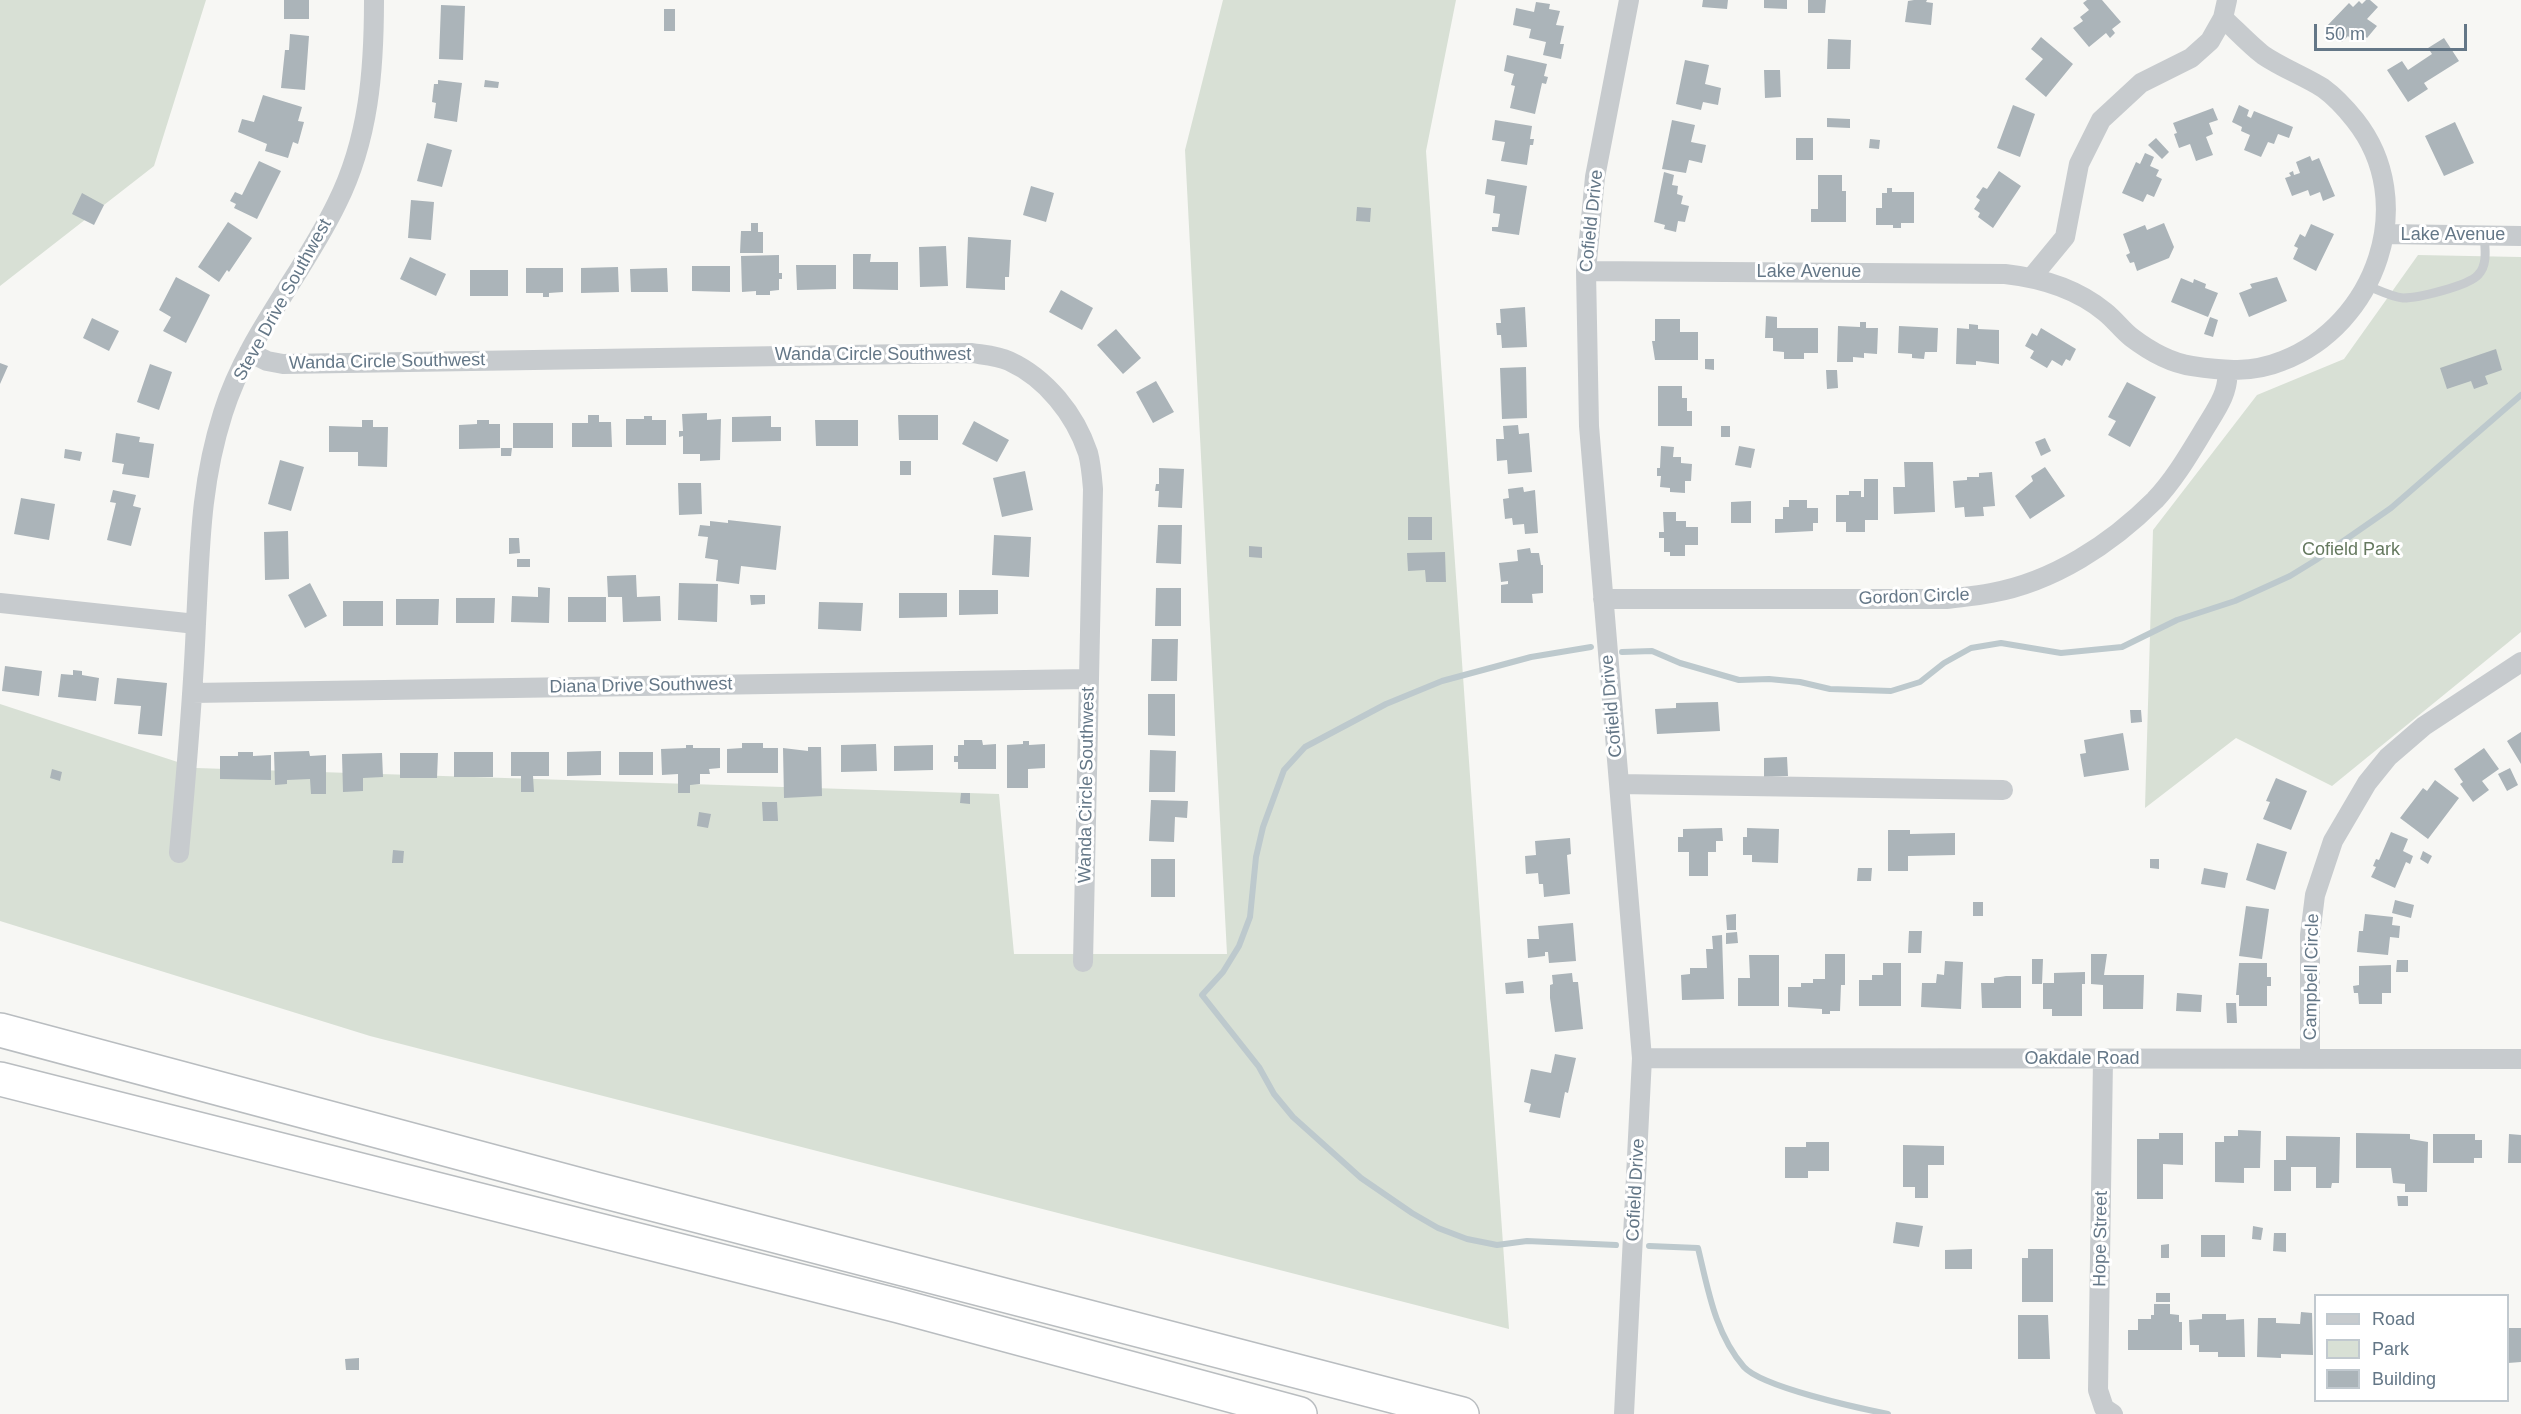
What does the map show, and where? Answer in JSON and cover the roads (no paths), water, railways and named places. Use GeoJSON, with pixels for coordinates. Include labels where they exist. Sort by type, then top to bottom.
{"type":"FeatureCollection","features":[{"type":"Feature","properties":{"kind":"highway"},"geometry":{"type":"LineString","coordinates":[[0,1030],[595,1190],[1462,1414]]}},
{"type":"Feature","properties":{"kind":"highway"},"geometry":{"type":"LineString","coordinates":[[0,1078],[899,1306],[1300,1414]]}},
{"type":"Feature","properties":{"kind":"street","name":"Steve Drive Southwest"},"geometry":{"type":"LineString","coordinates":[[179,853],[192,693],[200,526],[207,473],[223,411],[249,352],[337,203],[356,159],[366,118],[374,53],[374,0]]}},
{"type":"Feature","properties":{"kind":"street","name":"Cofield Drive"},"geometry":{"type":"LineString","coordinates":[[1624,1414],[1642,1058],[1589,426],[1586,271],[1595,177],[1629,0]]}},
{"type":"Feature","properties":{"kind":"street","name":"Lake Avenue"},"geometry":{"type":"LineString","coordinates":[[1586,271],[2005,274],[2032,277],[2061,286],[2085,298],[2105,312],[2130,337],[2158,355],[2189,366],[2227,371],[2257,368],[2283,361],[2330,334],[2353,310],[2368,286],[2384,234],[2385,202],[2381,175],[2369,144],[2355,121],[2325,90],[2264,56],[2225,9]]}},
{"type":"Feature","properties":{"kind":"street"},"geometry":{"type":"LineString","coordinates":[[2032,277],[2065,237],[2079,164],[2101,120],[2141,83],[2191,58],[2210,41],[2225,9]]}},
{"type":"Feature","properties":{"kind":"street","name":"Lake Avenue"},"geometry":{"type":"LineString","coordinates":[[2384,234],[2521,236]]}},
{"type":"Feature","properties":{"kind":"street","name":"Wanda Circle Southwest"},"geometry":{"type":"LineString","coordinates":[[249,352],[267,361],[283,364],[972,353],[1007,360],[1036,376],[1061,403],[1078,428],[1089,455],[1093,489],[1083,962]]}},
{"type":"Feature","properties":{"kind":"street","name":"Gordon Circle"},"geometry":{"type":"LineString","coordinates":[[1603,599],[1946,599],[1992,593],[2037,580],[2101,547],[2156,499],[2181,467],[2221,401],[2228,380],[2227,371]]}},
{"type":"Feature","properties":{"kind":"street"},"geometry":{"type":"LineString","coordinates":[[0,603],[196,624]]}},
{"type":"Feature","properties":{"kind":"street","name":"Campbell Circle"},"geometry":{"type":"LineString","coordinates":[[2310,1057],[2310,935],[2315,895],[2333,841],[2367,783],[2388,757],[2424,726],[2521,662]]}},
{"type":"Feature","properties":{"kind":"street","name":"Diana Drive Southwest"},"geometry":{"type":"LineString","coordinates":[[192,693],[1089,679]]}},
{"type":"Feature","properties":{"kind":"street"},"geometry":{"type":"LineString","coordinates":[[1619,784],[2004,790]]}},
{"type":"Feature","properties":{"kind":"street","name":"Oakdale Road"},"geometry":{"type":"LineString","coordinates":[[1642,1058],[2521,1059]]}},
{"type":"Feature","properties":{"kind":"street","name":"Hope Street"},"geometry":{"type":"LineString","coordinates":[[2103,1059],[2098,1390],[2104,1408],[2113,1414]]}},
{"type":"Feature","properties":{"kind":"lane"},"geometry":{"type":"LineString","coordinates":[[2368,286],[2402,298],[2465,282],[2477,276],[2483,265],[2486,253],[2484,235]]}},
{"type":"Feature","properties":{"kind":"waterway"},"geometry":{"type":"LineString","coordinates":[[1622,652],[1652,651],[1680,663],[1739,680],[1769,679],[1800,682],[1830,689],[1891,691],[1920,682],[1944,663],[1971,648],[2001,643],[2061,653],[2122,647],[2177,620],[2235,601],[2290,576],[2316,560],[2391,508],[2521,395]]}},
{"type":"Feature","properties":{"kind":"waterway"},"geometry":{"type":"LineString","coordinates":[[1591,647],[1531,657],[1442,681],[1386,704],[1305,747],[1284,770],[1263,827],[1256,857],[1250,917],[1239,946],[1223,972],[1202,995],[1259,1067],[1274,1094],[1293,1117],[1361,1178],[1412,1213],[1438,1228],[1467,1239],[1497,1245],[1527,1241],[1616,1245]]}},
{"type":"Feature","properties":{"kind":"waterway"},"geometry":{"type":"LineString","coordinates":[[1649,1246],[1698,1248],[1719,1326],[1734,1354],[1754,1375],[1812,1396],[1888,1414]]}},
{"type":"Feature","properties":{"kind":"park label","name":"Cofield Park"},"geometry":{"type":"Point","coordinates":[2351,550]}}]}
